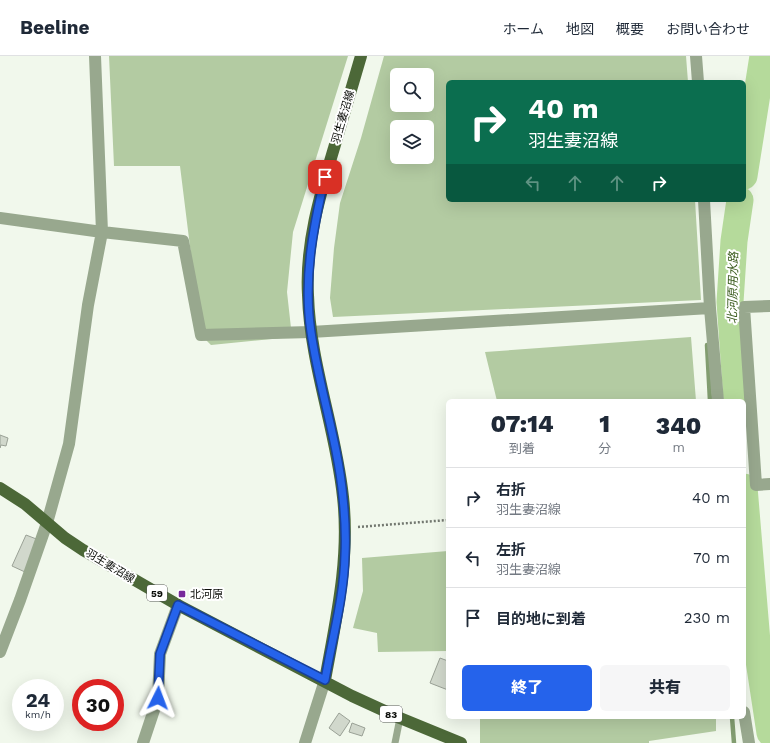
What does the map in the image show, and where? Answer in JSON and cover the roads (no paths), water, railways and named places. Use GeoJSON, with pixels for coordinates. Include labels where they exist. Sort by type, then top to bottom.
{"type":"FeatureCollection","features":[{"type":"Feature","properties":{"kind":"main road","name":"羽生妻沼線"},"geometry":{"type":"LineString","coordinates":[[0,488],[25,504],[65,538],[100,561],[178,605],[325,680],[343,579],[345,528],[343,496],[337,461],[310,332],[308,294],[309,260],[314,222],[325,177],[361,56]]}},
{"type":"Feature","properties":{"kind":"main road","name":"83"},"geometry":{"type":"LineString","coordinates":[[325,680],[400,718],[461,743]]}},
{"type":"Feature","properties":{"kind":"street"},"geometry":{"type":"LineString","coordinates":[[0,652],[47,523],[69,444],[88,305],[102,232],[95,56]]}},
{"type":"Feature","properties":{"kind":"street"},"geometry":{"type":"LineString","coordinates":[[696,56],[698,80]]}},
{"type":"Feature","properties":{"kind":"street"},"geometry":{"type":"LineString","coordinates":[[704,202],[710,308],[718,399]]}},
{"type":"Feature","properties":{"kind":"street"},"geometry":{"type":"LineString","coordinates":[[0,218],[183,241],[201,335],[310,332],[710,308]]}},
{"type":"Feature","properties":{"kind":"street"},"geometry":{"type":"LineString","coordinates":[[770,306],[744,307],[756,484],[770,484]]}},
{"type":"Feature","properties":{"kind":"street"},"geometry":{"type":"LineString","coordinates":[[145,743],[158,698],[160,654],[178,605]]}},
{"type":"Feature","properties":{"kind":"street"},"geometry":{"type":"LineString","coordinates":[[305,743],[325,680]]}},
{"type":"Feature","properties":{"kind":"street"},"geometry":{"type":"LineString","coordinates":[[745,719],[749,743]]}},
{"type":"Feature","properties":{"kind":"lane"},"geometry":{"type":"LineString","coordinates":[[396,743],[400,718]]}},
{"type":"Feature","properties":{"kind":"waterway","name":"北河原用水路"},"geometry":{"type":"LineString","coordinates":[[746,163],[763,56]]}},
{"type":"Feature","properties":{"kind":"waterway","name":"北河原用水路"},"geometry":{"type":"LineString","coordinates":[[737,399],[730,302],[734,241],[740,202]]}},
{"type":"Feature","properties":{"kind":"waterway"},"geometry":{"type":"LineString","coordinates":[[707,345],[710,399]]}},
{"type":"Feature","properties":{"kind":"waterway","name":"北河原用水路"},"geometry":{"type":"LineString","coordinates":[[746,511],[758,654],[770,733]]}},
{"type":"Feature","properties":{"kind":"waterway"},"geometry":{"type":"LineString","coordinates":[[732,719],[734,743]]}},
{"type":"Feature","properties":{"kind":"place","name":"北河原"},"geometry":{"type":"Point","coordinates":[182,594]}}]}
